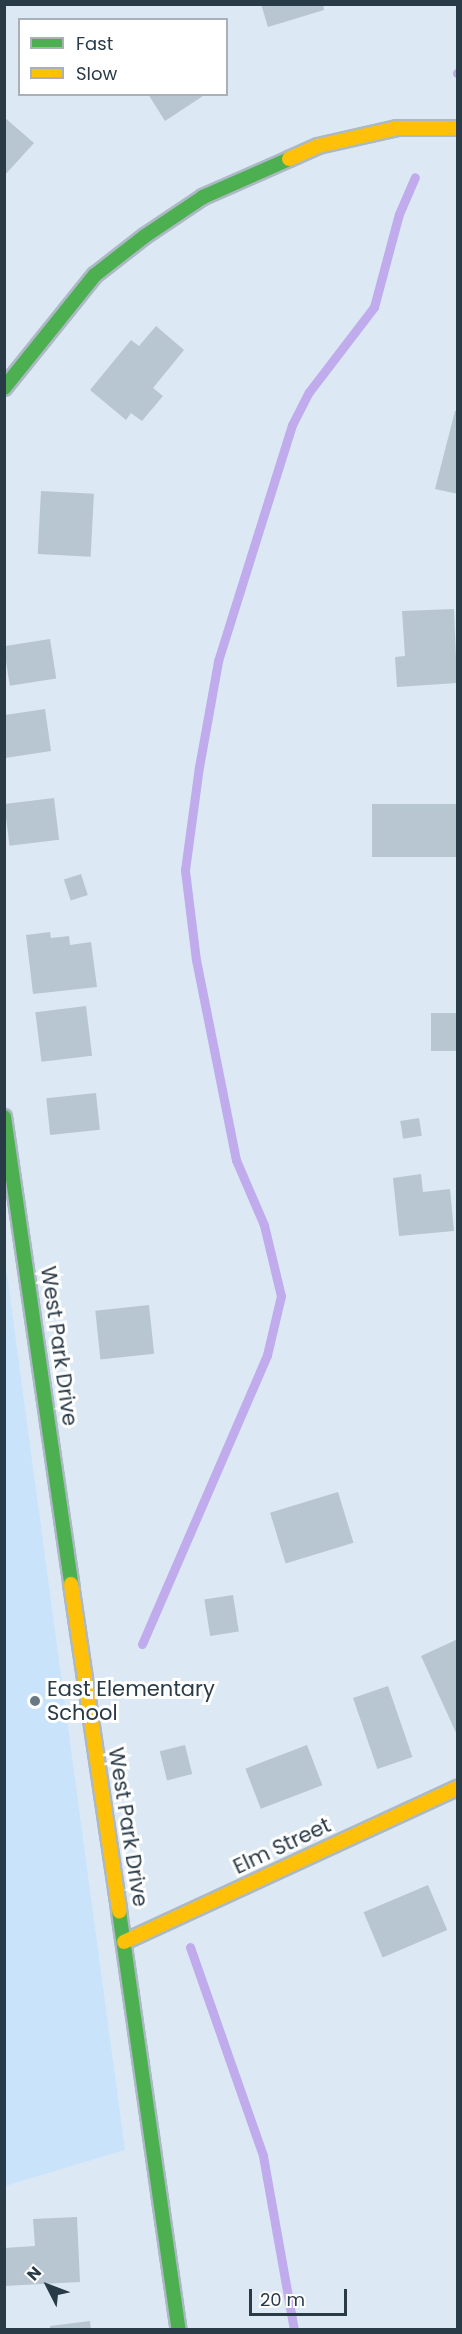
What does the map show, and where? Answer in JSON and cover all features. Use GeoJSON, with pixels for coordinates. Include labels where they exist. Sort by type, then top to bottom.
{"type":"FeatureCollection","features":[{"type":"Feature","properties":{"kind":"street"},"geometry":{"type":"LineString","coordinates":[[4,388],[95,275],[145,236],[203,197],[318,146],[397,128],[458,128]]}},
{"type":"Feature","properties":{"kind":"street","name":"West Park Drive"},"geometry":{"type":"LineString","coordinates":[[4,1117],[179,2330]]}},
{"type":"Feature","properties":{"kind":"street","name":"Elm Street"},"geometry":{"type":"LineString","coordinates":[[124,1942],[458,1788]]}},
{"type":"Feature","properties":{"kind":"shaded area","name":"East Elementary School"},"geometry":{"type":"Polygon","coordinates":[[[4,1252],[125,2150],[5,2186],[4,2186],[4,1252]]]}},
{"type":"Feature","properties":{"kind":"building"},"geometry":{"type":"Polygon","coordinates":[[[261,4],[323,4],[324,10],[268,27],[261,4]]]}},
{"type":"Feature","properties":{"kind":"building"},"geometry":{"type":"Polygon","coordinates":[[[149,96],[203,96],[165,121],[149,96]]]}},
{"type":"Feature","properties":{"kind":"building"},"geometry":{"type":"Polygon","coordinates":[[[4,117],[34,143],[4,176],[4,117]]]}},
{"type":"Feature","properties":{"kind":"building"},"geometry":{"type":"Polygon","coordinates":[[[156,326],[184,350],[153,388],[163,396],[142,421],[131,413],[126,420],[90,390],[131,340],[139,346],[156,326]]]}},
{"type":"Feature","properties":{"kind":"building"},"geometry":{"type":"Polygon","coordinates":[[[455,411],[458,411],[458,494],[435,489],[455,411]]]}},
{"type":"Feature","properties":{"kind":"building"},"geometry":{"type":"Polygon","coordinates":[[[41,491],[94,494],[91,557],[38,554],[41,491]]]}},
{"type":"Feature","properties":{"kind":"building"},"geometry":{"type":"Polygon","coordinates":[[[454,609],[457,683],[397,687],[395,657],[405,656],[402,611],[454,609]]]}},
{"type":"Feature","properties":{"kind":"building"},"geometry":{"type":"Polygon","coordinates":[[[50,639],[56,679],[10,686],[4,646],[50,639]]]}},
{"type":"Feature","properties":{"kind":"building"},"geometry":{"type":"Polygon","coordinates":[[[45,709],[51,751],[5,758],[5,715],[45,709]]]}},
{"type":"Feature","properties":{"kind":"building"},"geometry":{"type":"Polygon","coordinates":[[[54,798],[59,840],[9,846],[4,804],[54,798]]]}},
{"type":"Feature","properties":{"kind":"building"},"geometry":{"type":"Polygon","coordinates":[[[372,804],[458,804],[458,857],[372,857],[372,804]]]}},
{"type":"Feature","properties":{"kind":"building"},"geometry":{"type":"Polygon","coordinates":[[[81,874],[88,895],[71,900],[64,880],[81,874]]]}},
{"type":"Feature","properties":{"kind":"building"},"geometry":{"type":"Polygon","coordinates":[[[50,932],[51,938],[69,936],[70,945],[91,942],[97,987],[33,994],[26,935],[50,932]]]}},
{"type":"Feature","properties":{"kind":"building"},"geometry":{"type":"Polygon","coordinates":[[[86,1006],[92,1056],[41,1062],[35,1012],[86,1006]]]}},
{"type":"Feature","properties":{"kind":"building"},"geometry":{"type":"Polygon","coordinates":[[[431,1013],[458,1013],[458,1051],[431,1051],[431,1013]]]}},
{"type":"Feature","properties":{"kind":"building"},"geometry":{"type":"Polygon","coordinates":[[[96,1093],[100,1130],[50,1135],[46,1098],[96,1093]]]}},
{"type":"Feature","properties":{"kind":"building"},"geometry":{"type":"Polygon","coordinates":[[[419,1118],[422,1136],[403,1139],[400,1121],[419,1118]]]}},
{"type":"Feature","properties":{"kind":"building"},"geometry":{"type":"Polygon","coordinates":[[[421,1174],[423,1192],[450,1189],[454,1231],[399,1236],[393,1178],[421,1174]]]}},
{"type":"Feature","properties":{"kind":"building"},"geometry":{"type":"Polygon","coordinates":[[[149,1305],[154,1354],[100,1359],[95,1311],[149,1305]]]}},
{"type":"Feature","properties":{"kind":"building"},"geometry":{"type":"Polygon","coordinates":[[[338,1492],[353,1543],[286,1563],[270,1513],[338,1492]]]}},
{"type":"Feature","properties":{"kind":"building"},"geometry":{"type":"Polygon","coordinates":[[[233,1595],[239,1632],[210,1636],[204,1600],[233,1595]]]}},
{"type":"Feature","properties":{"kind":"building"},"geometry":{"type":"Polygon","coordinates":[[[458,1639],[458,1737],[421,1656],[458,1639]]]}},
{"type":"Feature","properties":{"kind":"building"},"geometry":{"type":"Polygon","coordinates":[[[388,1686],[412,1757],[377,1769],[353,1698],[388,1686]]]}},
{"type":"Feature","properties":{"kind":"building"},"geometry":{"type":"Polygon","coordinates":[[[185,1745],[192,1774],[167,1780],[160,1751],[185,1745]]]}},
{"type":"Feature","properties":{"kind":"building"},"geometry":{"type":"Polygon","coordinates":[[[307,1745],[322,1785],[261,1809],[245,1769],[307,1745]]]}},
{"type":"Feature","properties":{"kind":"building"},"geometry":{"type":"Polygon","coordinates":[[[428,1885],[447,1930],[383,1957],[364,1912],[428,1885]]]}},
{"type":"Feature","properties":{"kind":"building"},"geometry":{"type":"Polygon","coordinates":[[[77,2217],[80,2282],[4,2286],[4,2248],[35,2246],[33,2219],[77,2217]]]}},
{"type":"Feature","properties":{"kind":"building"},"geometry":{"type":"Polygon","coordinates":[[[90,2321],[91,2330],[50,2330],[50,2326],[90,2321]]]}},
{"type":"Feature","properties":{"kind":"waterway"},"geometry":{"type":"LineString","coordinates":[[142,1644],[267,1355],[281,1296],[264,1225],[236,1160],[196,960],[185,870],[199,767],[218,661],[292,425],[309,392],[374,307],[399,214],[415,177]]}},
{"type":"Feature","properties":{"kind":"waterway"},"geometry":{"type":"LineString","coordinates":[[190,1947],[263,2156],[294,2330]]}},
{"type":"Feature","properties":{"kind":"traffic: fast"},"geometry":{"type":"LineString","coordinates":[[4,388],[95,275],[145,236],[203,197],[289,159]]}},
{"type":"Feature","properties":{"kind":"traffic: fast"},"geometry":{"type":"LineString","coordinates":[[4,1117],[71,1584]]}},
{"type":"Feature","properties":{"kind":"traffic: fast"},"geometry":{"type":"LineString","coordinates":[[119,1911],[179,2330]]}},
{"type":"Feature","properties":{"kind":"traffic: slow"},"geometry":{"type":"LineString","coordinates":[[289,159],[318,146],[397,128],[458,128]]}},
{"type":"Feature","properties":{"kind":"traffic: slow"},"geometry":{"type":"LineString","coordinates":[[71,1584],[119,1911]]}},
{"type":"Feature","properties":{"kind":"traffic: slow"},"geometry":{"type":"LineString","coordinates":[[124,1942],[458,1788]]}},
{"type":"Feature","properties":{"kind":"place","name":"East Elementary School"},"geometry":{"type":"Point","coordinates":[35,1701]}}]}
